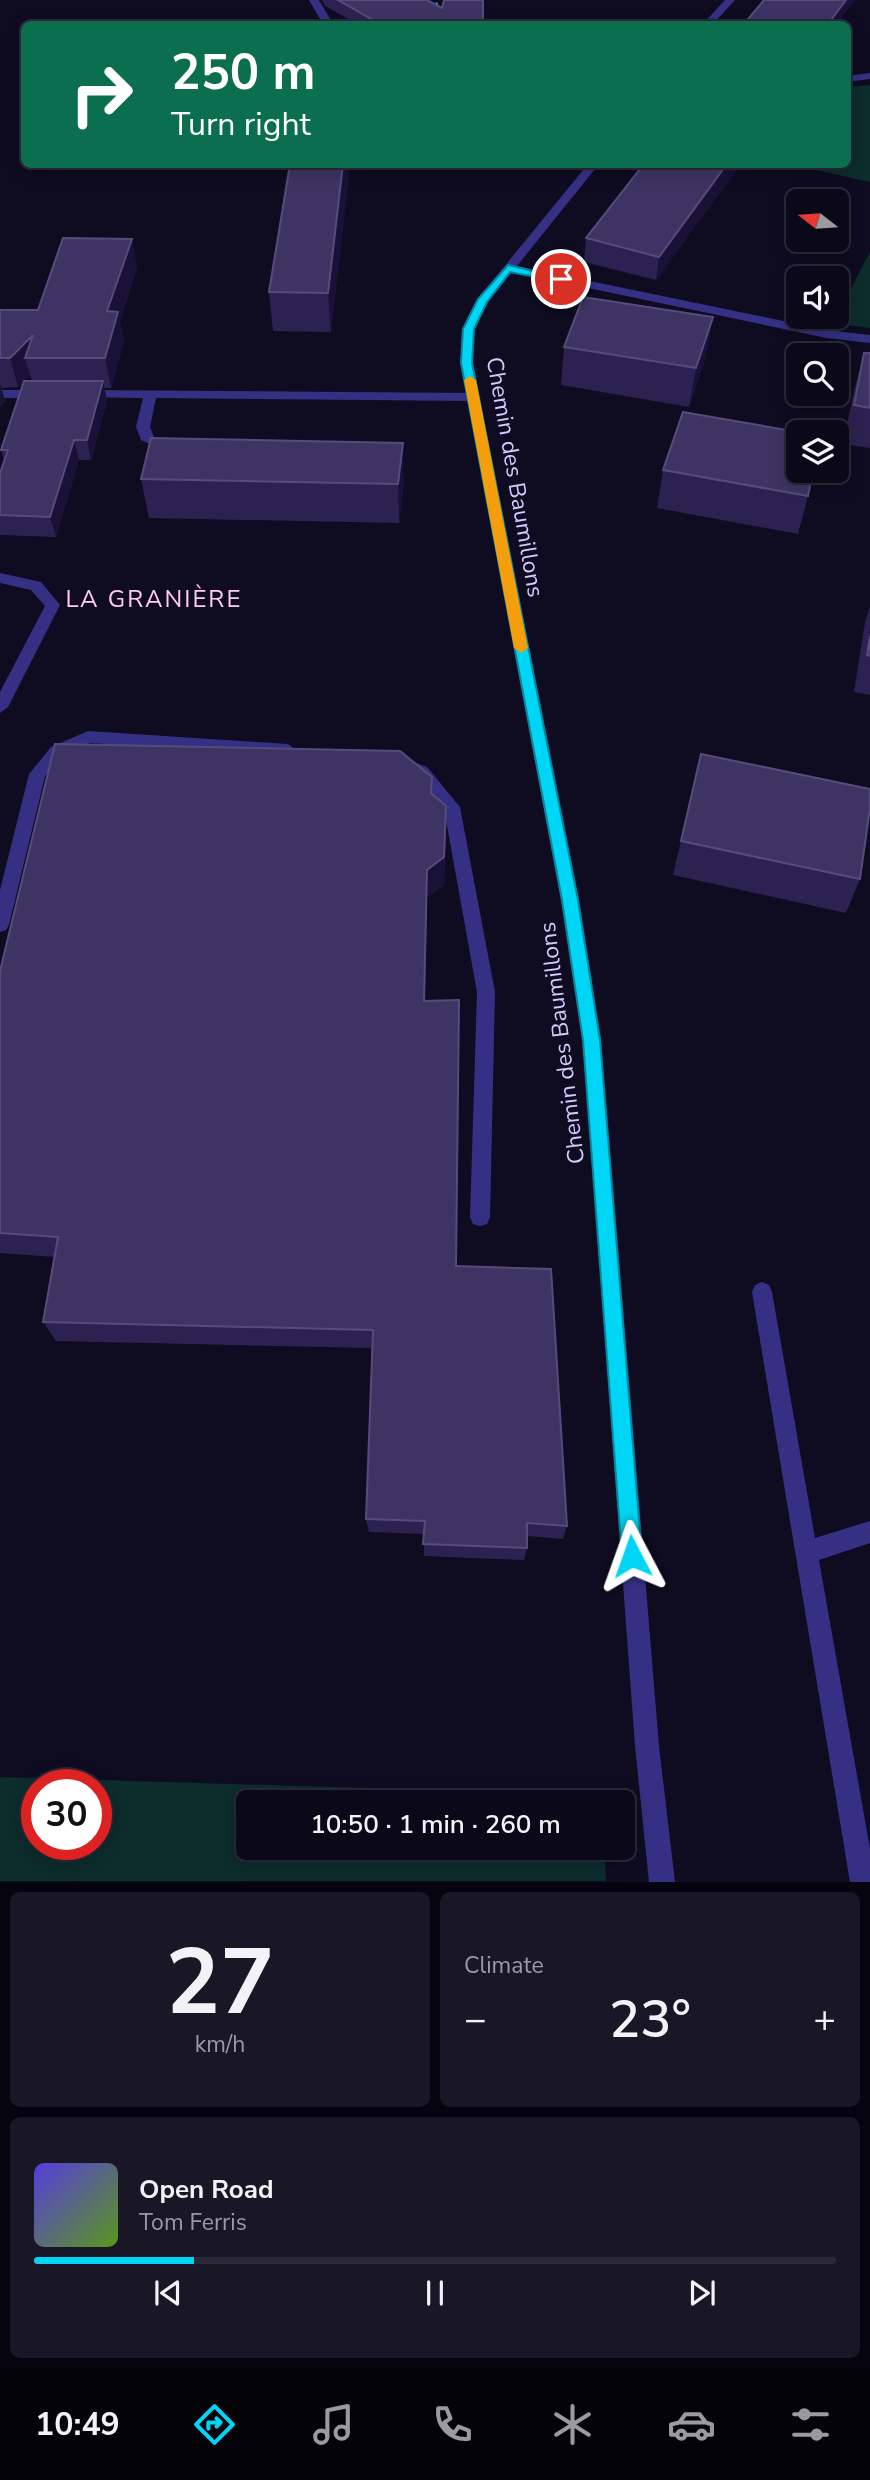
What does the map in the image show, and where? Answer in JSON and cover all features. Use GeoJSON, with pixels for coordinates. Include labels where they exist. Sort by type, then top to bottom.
{"type":"FeatureCollection","features":[{"type":"Feature","properties":{"kind":"street"},"geometry":{"type":"LineString","coordinates":[[314,0],[326,21]]}},
{"type":"Feature","properties":{"kind":"street"},"geometry":{"type":"LineString","coordinates":[[711,21],[730,0]]}},
{"type":"Feature","properties":{"kind":"street"},"geometry":{"type":"LineString","coordinates":[[851,78],[870,76]]}},
{"type":"Feature","properties":{"kind":"street","name":"Chemin des Baumillons"},"geometry":{"type":"LineString","coordinates":[[591,168],[482,301],[468,329],[467,363],[570,900],[592,1040],[647,1746],[663,1881]]}},
{"type":"Feature","properties":{"kind":"street"},"geometry":{"type":"LineString","coordinates":[[508,268],[827,334],[870,339]]}},
{"type":"Feature","properties":{"kind":"street"},"geometry":{"type":"LineString","coordinates":[[0,394],[473,397]]}},
{"type":"Feature","properties":{"kind":"street"},"geometry":{"type":"LineString","coordinates":[[150,394],[143,426],[148,440],[179,451]]}},
{"type":"Feature","properties":{"kind":"street"},"geometry":{"type":"LineString","coordinates":[[0,579],[36,586],[53,606],[5,685],[0,707]]}},
{"type":"Feature","properties":{"kind":"street"},"geometry":{"type":"LineString","coordinates":[[0,925],[37,774],[57,751],[88,737],[307,751]]}},
{"type":"Feature","properties":{"kind":"street"},"geometry":{"type":"LineString","coordinates":[[399,761],[421,771],[452,807],[486,992],[480,1217]]}},
{"type":"Feature","properties":{"kind":"street"},"geometry":{"type":"LineString","coordinates":[[762,1292],[863,1881]]}},
{"type":"Feature","properties":{"kind":"street"},"geometry":{"type":"LineString","coordinates":[[808,1552],[870,1532]]}},
{"type":"Feature","properties":{"kind":"path"},"geometry":{"type":"LineString","coordinates":[[436,12],[437,0]]}},
{"type":"Feature","properties":{"kind":"green space"},"geometry":{"type":"Polygon","coordinates":[[[870,85],[870,182],[807,168],[851,168],[851,87],[870,85]]]}},
{"type":"Feature","properties":{"kind":"green space"},"geometry":{"type":"Polygon","coordinates":[[[870,252],[870,328],[849,325],[849,292],[870,252]]]}},
{"type":"Feature","properties":{"kind":"green space"},"geometry":{"type":"Polygon","coordinates":[[[0,1777],[21,1778],[21,1860],[112,1860],[112,1780],[433,1790],[236,1790],[236,1860],[605,1860],[606,1881],[0,1881],[0,1777]]]}},
{"type":"Feature","properties":{"kind":"building"},"geometry":{"type":"Polygon","coordinates":[[[338,0],[427,0],[442,8],[444,0],[483,0],[483,21],[375,21],[338,0]]]}},
{"type":"Feature","properties":{"kind":"building"},"geometry":{"type":"Polygon","coordinates":[[[764,0],[846,0],[830,21],[746,21],[764,0]]]}},
{"type":"Feature","properties":{"kind":"building"},"geometry":{"type":"Polygon","coordinates":[[[289,168],[343,168],[328,293],[269,292],[289,168]]]}},
{"type":"Feature","properties":{"kind":"building"},"geometry":{"type":"Polygon","coordinates":[[[641,168],[724,168],[659,257],[586,238],[641,168]]]}},
{"type":"Feature","properties":{"kind":"building"},"geometry":{"type":"Polygon","coordinates":[[[63,238],[132,239],[107,311],[118,312],[105,358],[25,358],[33,335],[10,358],[0,358],[0,310],[38,310],[63,238]]]}},
{"type":"Feature","properties":{"kind":"building"},"geometry":{"type":"Polygon","coordinates":[[[583,297],[713,317],[696,368],[564,347],[583,297]]]}},
{"type":"Feature","properties":{"kind":"building"},"geometry":{"type":"Polygon","coordinates":[[[864,353],[870,353],[870,408],[854,405],[864,353]]]}},
{"type":"Feature","properties":{"kind":"building"},"geometry":{"type":"Polygon","coordinates":[[[24,381],[103,381],[87,440],[74,440],[50,517],[0,515],[0,473],[8,450],[1,450],[24,381]]]}},
{"type":"Feature","properties":{"kind":"building"},"geometry":{"type":"Polygon","coordinates":[[[683,412],[786,430],[786,483],[811,483],[808,496],[663,470],[683,412]]]}},
{"type":"Feature","properties":{"kind":"building"},"geometry":{"type":"Polygon","coordinates":[[[151,438],[403,443],[398,484],[141,479],[151,438]]]}},
{"type":"Feature","properties":{"kind":"building"},"geometry":{"type":"Polygon","coordinates":[[[55,744],[400,751],[432,777],[431,793],[446,806],[444,857],[427,870],[424,1001],[459,1000],[456,1266],[551,1269],[567,1526],[527,1523],[527,1548],[423,1544],[425,1521],[366,1519],[373,1330],[43,1322],[58,1237],[0,1233],[0,971],[55,744]]]}},
{"type":"Feature","properties":{"kind":"building"},"geometry":{"type":"Polygon","coordinates":[[[701,754],[870,789],[860,879],[681,841],[701,754]]]}},
{"type":"Feature","properties":{"kind":"slow traffic"},"geometry":{"type":"LineString","coordinates":[[470,380],[521,648]]}},
{"type":"Feature","properties":{"kind":"district","name":"LA GRANIÈRE"},"geometry":{"type":"Point","coordinates":[154,599]}},
{"type":"Feature","properties":{"kind":"route"},"geometry":{"type":"LineString","coordinates":[[561,279],[508,268],[482,301],[468,329],[467,363],[570,900],[592,1040],[632,1556]]}}]}
